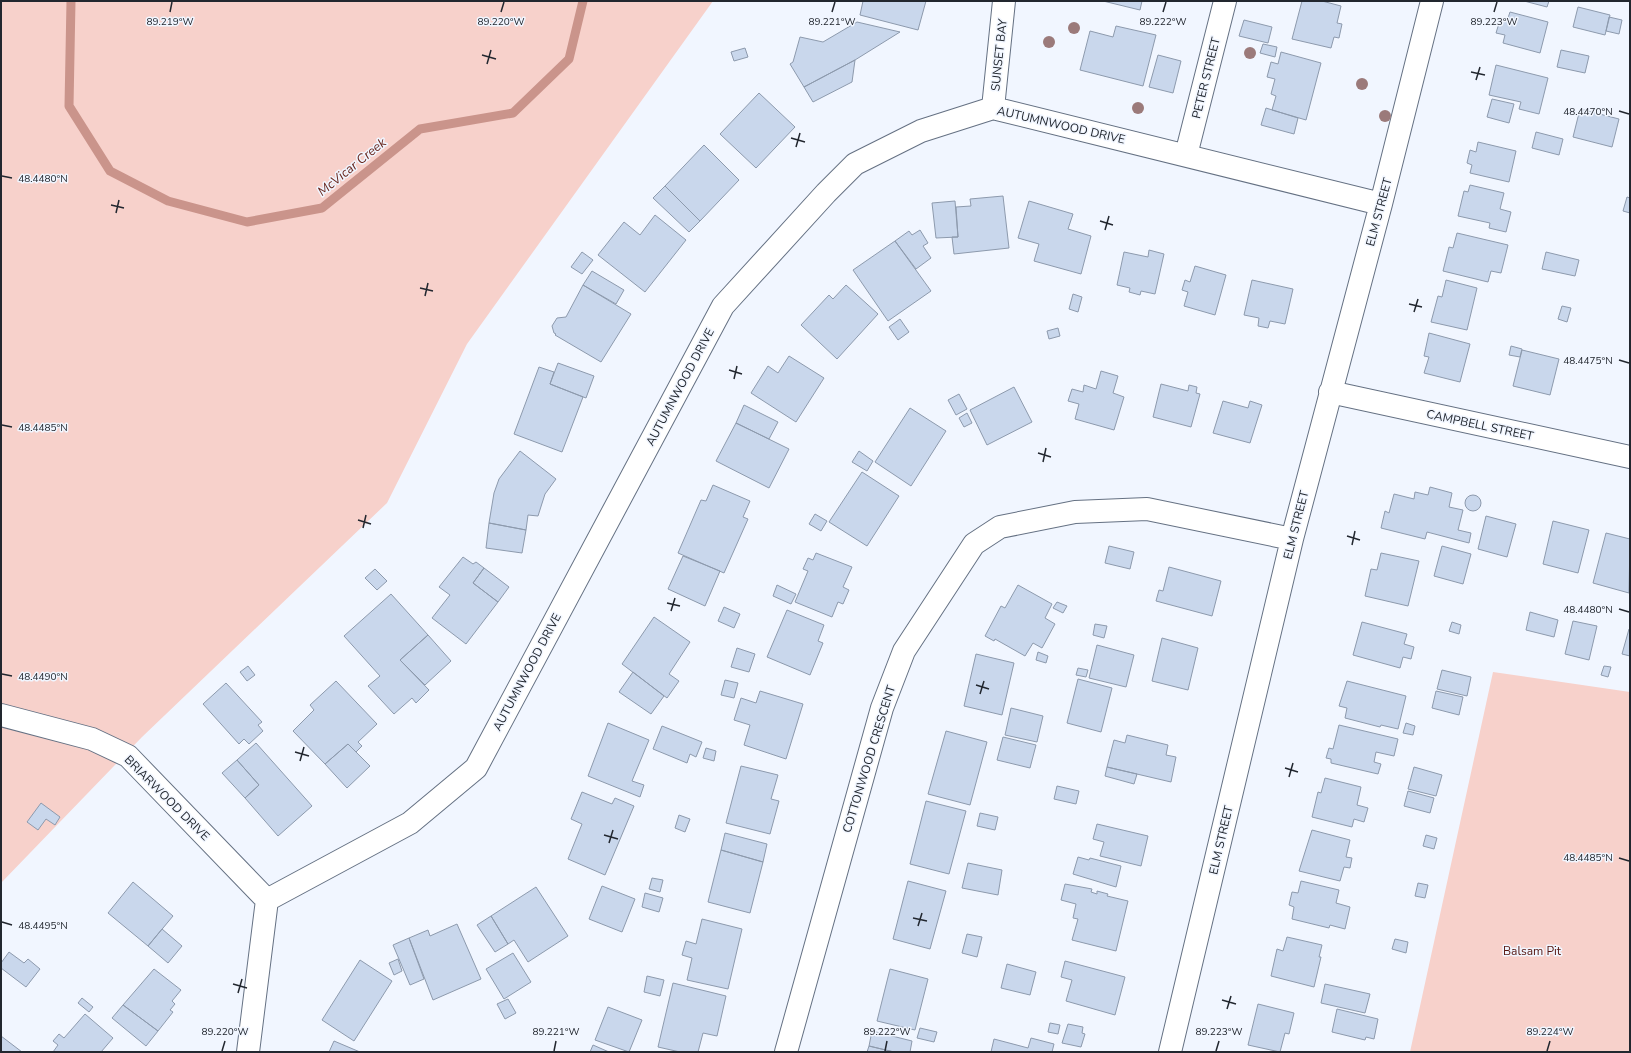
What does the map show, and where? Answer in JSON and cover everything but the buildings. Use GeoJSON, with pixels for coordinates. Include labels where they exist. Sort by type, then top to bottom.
{"type":"FeatureCollection","features":[{"type":"Feature","properties":{"kind":"street","name":"SUNSET BAY"},"geometry":{"type":"LineString","coordinates":[[993,108],[1004,1]]}},
{"type":"Feature","properties":{"kind":"street","name":"PETER STREET"},"geometry":{"type":"LineString","coordinates":[[1186,155],[1225,1]]}},
{"type":"Feature","properties":{"kind":"street","name":"ELM STREET"},"geometry":{"type":"LineString","coordinates":[[1170,1052],[1292,539],[1381,204],[1432,1]]}},
{"type":"Feature","properties":{"kind":"street","name":"AUTUMNWOOD DRIVE"},"geometry":{"type":"LineString","coordinates":[[267,900],[410,823],[476,768],[723,306],[826,193],[855,164],[921,131],[993,108],[1381,204]]}},
{"type":"Feature","properties":{"kind":"street","name":"CAMPBELL STREET"},"geometry":{"type":"LineString","coordinates":[[1330,392],[1630,458]]}},
{"type":"Feature","properties":{"kind":"street","name":"COTTONWOOD CRESCENT"},"geometry":{"type":"LineString","coordinates":[[786,1052],[882,708],[904,651],[974,544],[1000,527],[1075,512],[1147,509],[1292,539]]}},
{"type":"Feature","properties":{"kind":"street","name":"BRIARWOOD DRIVE"},"geometry":{"type":"LineString","coordinates":[[1,715],[92,739],[128,756],[267,900]]}},
{"type":"Feature","properties":{"kind":"street"},"geometry":{"type":"LineString","coordinates":[[248,1052],[267,900]]}},
{"type":"Feature","properties":{"kind":"green space"},"geometry":{"type":"Polygon","coordinates":[[[1,1],[713,1],[467,344],[387,503],[142,737],[1,883],[1,1]]]}},
{"type":"Feature","properties":{"kind":"green space","name":"Balsam Pit"},"geometry":{"type":"Polygon","coordinates":[[[1493,672],[1630,692],[1630,1052],[1410,1052],[1493,672]]]}},
{"type":"Feature","properties":{"kind":"waterway","name":"McVicar Creek"},"geometry":{"type":"LineString","coordinates":[[71,1],[69,106],[110,171],[168,201],[247,222],[322,208],[420,129],[513,113],[569,59],[583,1]]}}]}
